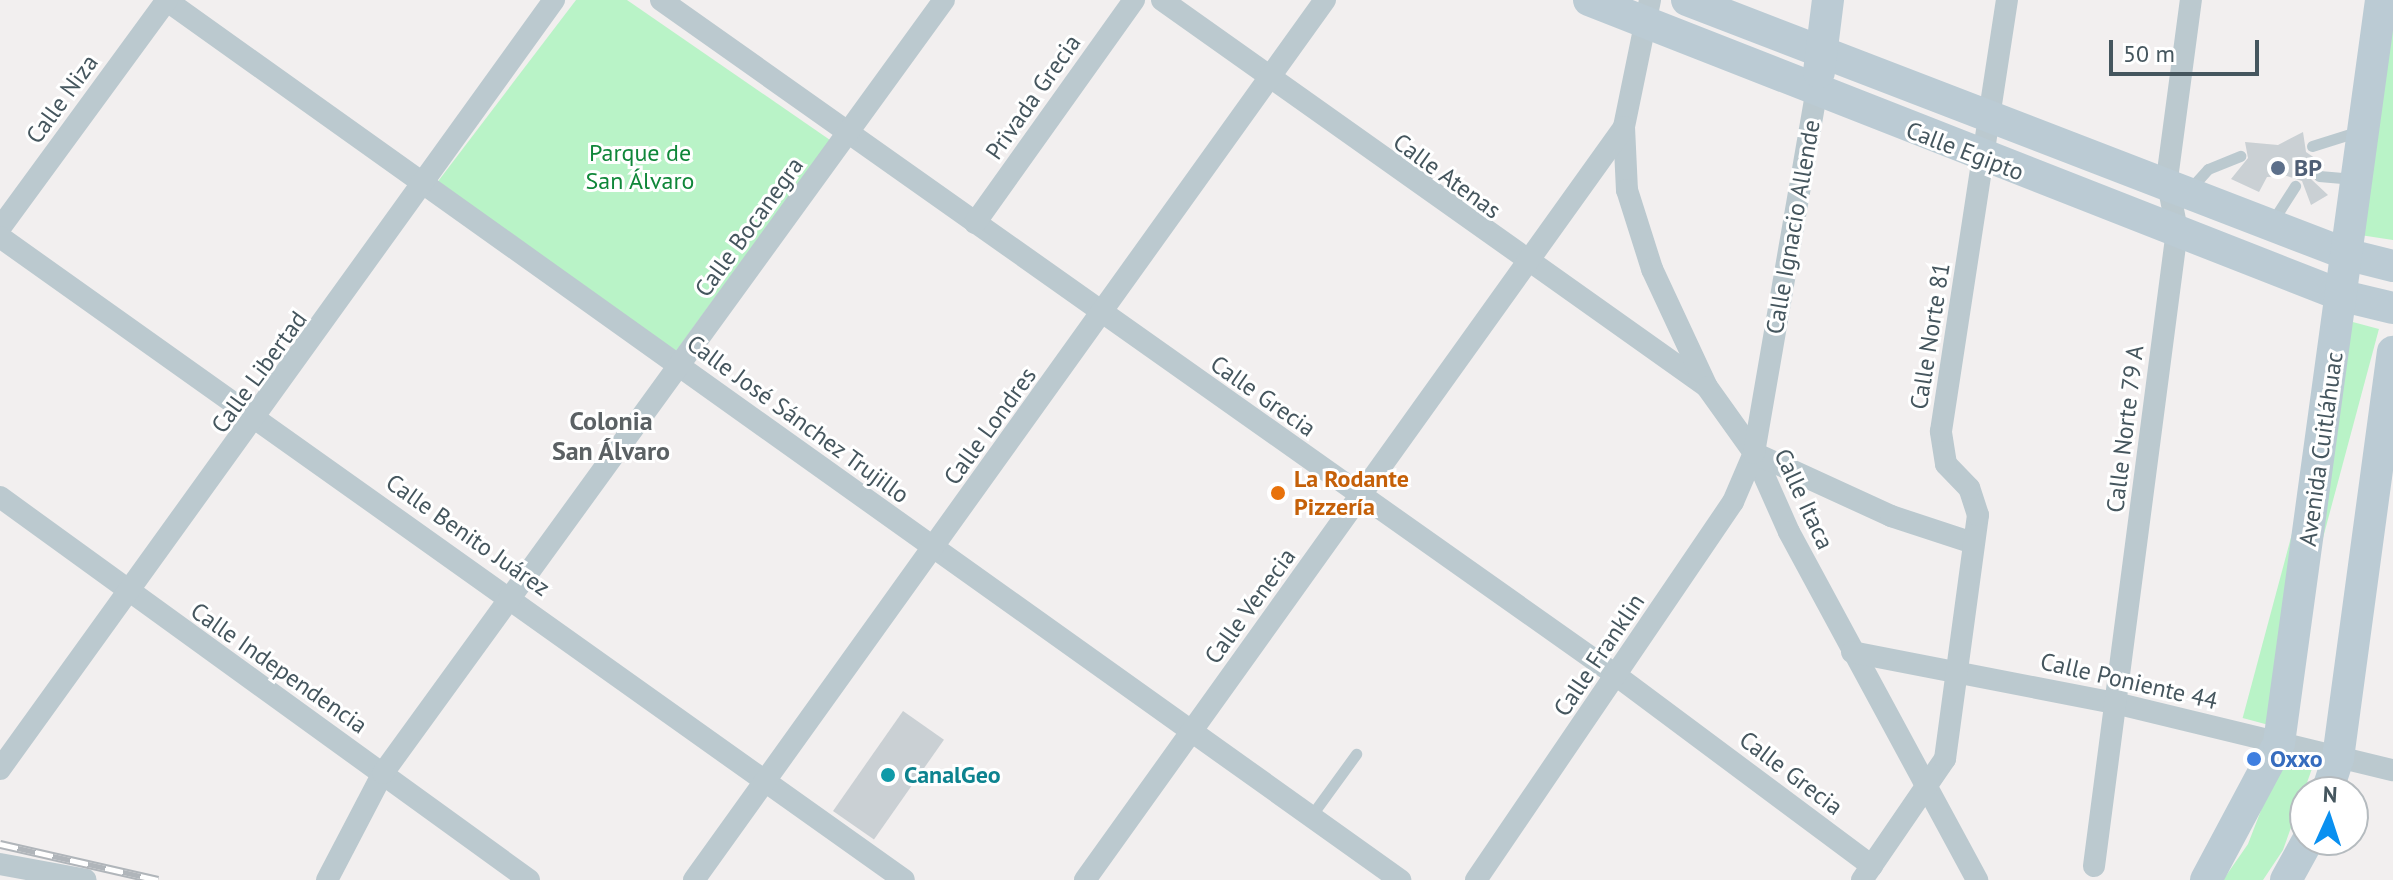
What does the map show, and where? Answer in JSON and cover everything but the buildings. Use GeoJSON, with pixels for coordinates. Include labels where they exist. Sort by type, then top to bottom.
{"type":"FeatureCollection","features":[{"type":"Feature","properties":{"kind":"street","name":"Calle José Sánchez Trujillo"},"geometry":{"type":"LineString","coordinates":[[166,0],[1400,880]]}},
{"type":"Feature","properties":{"kind":"street","name":"Calle Niza"},"geometry":{"type":"LineString","coordinates":[[0,228],[166,0]]}},
{"type":"Feature","properties":{"kind":"street","name":"Calle Libertad"},"geometry":{"type":"LineString","coordinates":[[0,769],[256,421],[554,0]]}},
{"type":"Feature","properties":{"kind":"street","name":"Calle Grecia"},"geometry":{"type":"LineString","coordinates":[[661,0],[1360,498],[1617,676],[1867,873]]}},
{"type":"Feature","properties":{"kind":"street","name":"Calle Bocanegra"},"geometry":{"type":"LineString","coordinates":[[327,880],[383,773],[515,598],[944,0]]}},
{"type":"Feature","properties":{"kind":"street","name":"Privada Grecia"},"geometry":{"type":"LineString","coordinates":[[975,223],[1134,0]]}},
{"type":"Feature","properties":{"kind":"street","name":"Calle Atenas"},"geometry":{"type":"LineString","coordinates":[[1162,0],[1526,265],[1707,387]]}},
{"type":"Feature","properties":{"kind":"street","name":"Calle Londres"},"geometry":{"type":"LineString","coordinates":[[694,880],[768,782],[1325,0]]}},
{"type":"Feature","properties":{"kind":"street","name":"Calle Egipto"},"geometry":{"type":"LineString","coordinates":[[1589,0],[1648,12],[1816,94],[2343,296],[2393,308]]}},
{"type":"Feature","properties":{"kind":"street","name":"Calle Egipto"},"geometry":{"type":"LineString","coordinates":[[1687,0],[1821,55],[2178,184],[2349,255],[2393,266]]}},
{"type":"Feature","properties":{"kind":"street","name":"Calle Ignacio Allende"},"geometry":{"type":"LineString","coordinates":[[1754,453],[1816,94],[1828,0]]}},
{"type":"Feature","properties":{"kind":"street","name":"Calle Norte 81"},"geometry":{"type":"LineString","coordinates":[[1867,873],[1929,791],[1945,759],[1976,500],[1946,464],[1941,440],[2007,0]]}},
{"type":"Feature","properties":{"kind":"street","name":"Calle Norte 79 A"},"geometry":{"type":"LineString","coordinates":[[2094,866],[2177,230],[2191,0]]}},
{"type":"Feature","properties":{"kind":"street","name":"Avenida Cuitláhuac"},"geometry":{"type":"LineString","coordinates":[[2206,880],[2279,743],[2349,255],[2381,0]]}},
{"type":"Feature","properties":{"kind":"street"},"geometry":{"type":"LineString","coordinates":[[1624,127],[1648,12]]}},
{"type":"Feature","properties":{"kind":"street","name":"Calle Venecia"},"geometry":{"type":"LineString","coordinates":[[1085,880],[1624,127]]}},
{"type":"Feature","properties":{"kind":"street","name":"Calle Itaca"},"geometry":{"type":"LineString","coordinates":[[1624,127],[1627,190],[1652,269],[1707,387],[1754,453],[1852,652],[1977,880]]}},
{"type":"Feature","properties":{"kind":"street","name":"Calle Benito Juárez"},"geometry":{"type":"LineString","coordinates":[[0,237],[256,421],[515,598],[904,880]]}},
{"type":"Feature","properties":{"kind":"street"},"geometry":{"type":"LineString","coordinates":[[2332,776],[2338,758],[2393,352]]}},
{"type":"Feature","properties":{"kind":"street"},"geometry":{"type":"LineString","coordinates":[[1754,453],[1891,516],[1973,543]]}},
{"type":"Feature","properties":{"kind":"street","name":"Calle Franklin"},"geometry":{"type":"LineString","coordinates":[[1476,880],[1733,502],[1754,453]]}},
{"type":"Feature","properties":{"kind":"street","name":"Calle Independencia"},"geometry":{"type":"LineString","coordinates":[[0,497],[529,880]]}},
{"type":"Feature","properties":{"kind":"street","name":"Calle Poniente 44"},"geometry":{"type":"LineString","coordinates":[[1852,652],[2115,703],[2393,770]]}},
{"type":"Feature","properties":{"kind":"street"},"geometry":{"type":"LineString","coordinates":[[2286,880],[2299,856]]}},
{"type":"Feature","properties":{"kind":"street"},"geometry":{"type":"LineString","coordinates":[[0,864],[86,880]]}},
{"type":"Feature","properties":{"kind":"lane"},"geometry":{"type":"LineString","coordinates":[[2312,146],[2365,130]]}},
{"type":"Feature","properties":{"kind":"lane"},"geometry":{"type":"LineString","coordinates":[[2178,184],[2240,156]]}},
{"type":"Feature","properties":{"kind":"lane"},"geometry":{"type":"LineString","coordinates":[[2319,176],[2358,180]]}},
{"type":"Feature","properties":{"kind":"lane"},"geometry":{"type":"LineString","coordinates":[[2272,222],[2295,186]]}},
{"type":"Feature","properties":{"kind":"lane"},"geometry":{"type":"LineString","coordinates":[[1311,816],[1356,754]]}},
{"type":"Feature","properties":{"kind":"green space","name":"Parque de San Álvaro"},"geometry":{"type":"Polygon","coordinates":[[[576,0],[627,0],[830,140],[676,351],[436,184],[576,0]]]}},
{"type":"Feature","properties":{"kind":"green space"},"geometry":{"type":"Polygon","coordinates":[[[2393,0],[2393,240],[2360,235],[2393,0]]]}},
{"type":"Feature","properties":{"kind":"green space"},"geometry":{"type":"Polygon","coordinates":[[[2349,321],[2379,329],[2273,726],[2243,718],[2349,321]]]}},
{"type":"Feature","properties":{"kind":"green space"},"geometry":{"type":"Polygon","coordinates":[[[2282,756],[2314,763],[2309,776],[2289,776],[2289,833],[2283,850],[2263,880],[2223,880],[2248,844],[2282,756]]]}},
{"type":"Feature","properties":{"kind":"railway"},"geometry":{"type":"LineString","coordinates":[[0,844],[158,880]]}},
{"type":"Feature","properties":{"kind":"place","name":"BP"},"geometry":{"type":"Point","coordinates":[2278,168]}},
{"type":"Feature","properties":{"kind":"place","name":"La Rodante Pizzería"},"geometry":{"type":"Point","coordinates":[1278,493]}},
{"type":"Feature","properties":{"kind":"place","name":"Oxxo"},"geometry":{"type":"Point","coordinates":[2254,759]}},
{"type":"Feature","properties":{"kind":"place","name":"CanalGeo"},"geometry":{"type":"Point","coordinates":[888,775]}},
{"type":"Feature","properties":{"kind":"district","name":"Colonia San Álvaro"},"geometry":{"type":"Point","coordinates":[611,436]}}]}
